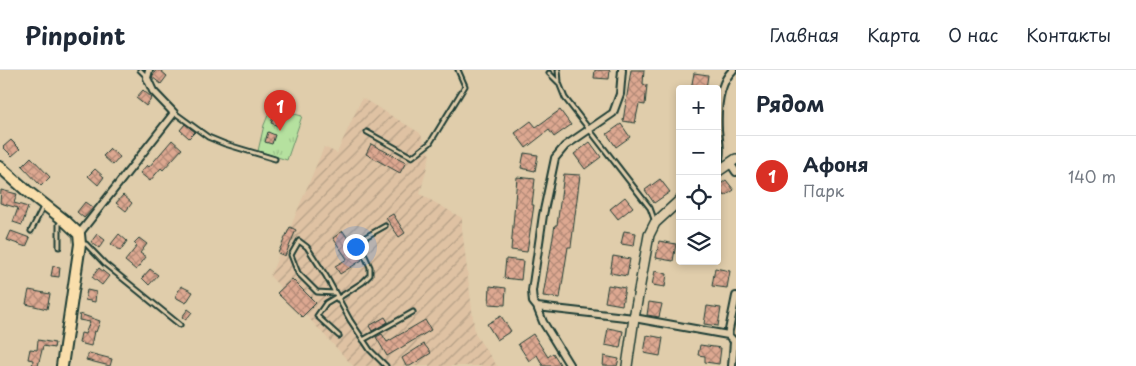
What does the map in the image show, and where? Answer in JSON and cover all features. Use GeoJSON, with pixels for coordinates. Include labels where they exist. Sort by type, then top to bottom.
{"type":"FeatureCollection","features":[{"type":"Feature","properties":{"kind":"main road"},"geometry":{"type":"LineString","coordinates":[[0,167],[63,218],[79,239],[62,366]]}},
{"type":"Feature","properties":{"kind":"street"},"geometry":{"type":"LineString","coordinates":[[79,239],[174,112],[153,91],[147,78],[149,70]]}},
{"type":"Feature","properties":{"kind":"street"},"geometry":{"type":"LineString","coordinates":[[570,366],[533,302],[532,291],[543,215],[555,158],[565,146],[613,113],[620,94],[622,70]]}},
{"type":"Feature","properties":{"kind":"street"},"geometry":{"type":"LineString","coordinates":[[718,130],[722,84],[733,70]]}},
{"type":"Feature","properties":{"kind":"street"},"geometry":{"type":"LineString","coordinates":[[721,169],[733,161],[736,172]]}},
{"type":"Feature","properties":{"kind":"street"},"geometry":{"type":"LineString","coordinates":[[628,366],[648,235],[655,223],[676,204]]}},
{"type":"Feature","properties":{"kind":"street"},"geometry":{"type":"LineString","coordinates":[[728,335],[736,296]]}},
{"type":"Feature","properties":{"kind":"street"},"geometry":{"type":"LineString","coordinates":[[537,307],[634,318],[728,335],[735,342],[732,366]]}},
{"type":"Feature","properties":{"kind":"lane"},"geometry":{"type":"LineString","coordinates":[[140,70],[147,78]]}},
{"type":"Feature","properties":{"kind":"lane"},"geometry":{"type":"LineString","coordinates":[[366,132],[412,157],[430,143],[465,86],[458,70]]}},
{"type":"Feature","properties":{"kind":"lane"},"geometry":{"type":"LineString","coordinates":[[558,70],[559,83],[565,98],[650,208],[655,223]]}},
{"type":"Feature","properties":{"kind":"lane"},"geometry":{"type":"LineString","coordinates":[[549,73],[559,83]]}},
{"type":"Feature","properties":{"kind":"lane"},"geometry":{"type":"LineString","coordinates":[[174,112],[208,137],[275,160]]}},
{"type":"Feature","properties":{"kind":"lane"},"geometry":{"type":"LineString","coordinates":[[31,231],[45,205]]}},
{"type":"Feature","properties":{"kind":"lane"},"geometry":{"type":"LineString","coordinates":[[58,247],[59,224],[63,218]]}},
{"type":"Feature","properties":{"kind":"lane"},"geometry":{"type":"LineString","coordinates":[[339,336],[316,316],[326,303],[363,282],[370,275],[370,267],[360,245],[360,240],[384,226]]}},
{"type":"Feature","properties":{"kind":"lane"},"geometry":{"type":"LineString","coordinates":[[79,239],[105,264],[180,325]]}},
{"type":"Feature","properties":{"kind":"lane"},"geometry":{"type":"LineString","coordinates":[[336,296],[317,292],[298,273],[291,255],[299,241],[307,247],[326,276],[363,340],[386,366]]}},
{"type":"Feature","properties":{"kind":"lane"},"geometry":{"type":"LineString","coordinates":[[363,340],[412,312]]}},
{"type":"Feature","properties":{"kind":"shaded area"},"geometry":{"type":"Polygon","coordinates":[[[362,98],[420,133],[430,155],[420,194],[462,218],[475,334],[497,366],[353,366],[270,276],[324,147],[337,153],[362,98]]]}},
{"type":"Feature","properties":{"kind":"green space"},"geometry":{"type":"Polygon","coordinates":[[[271,108],[302,116],[287,160],[258,151],[264,125],[271,108]]]}},
{"type":"Feature","properties":{"kind":"building"},"geometry":{"type":"Polygon","coordinates":[[[156,70],[160,70],[167,76],[161,84],[152,77],[156,70]]]}},
{"type":"Feature","properties":{"kind":"building"},"geometry":{"type":"Polygon","coordinates":[[[595,70],[610,70],[609,79],[594,78],[595,70]]]}},
{"type":"Feature","properties":{"kind":"building"},"geometry":{"type":"Polygon","coordinates":[[[631,70],[644,70],[643,84],[647,85],[645,105],[639,104],[635,123],[623,121],[631,70]]]}},
{"type":"Feature","properties":{"kind":"building"},"geometry":{"type":"Polygon","coordinates":[[[694,73],[708,75],[707,85],[692,85],[694,73]]]}},
{"type":"Feature","properties":{"kind":"building"},"geometry":{"type":"Polygon","coordinates":[[[143,90],[152,98],[146,106],[136,98],[143,90]]]}},
{"type":"Feature","properties":{"kind":"building"},"geometry":{"type":"Polygon","coordinates":[[[560,110],[571,125],[554,137],[549,130],[526,148],[515,133],[531,121],[536,127],[560,110]]]}},
{"type":"Feature","properties":{"kind":"building"},"geometry":{"type":"Polygon","coordinates":[[[274,114],[281,116],[278,126],[271,123],[274,114]]]}},
{"type":"Feature","properties":{"kind":"building"},"geometry":{"type":"Polygon","coordinates":[[[185,124],[195,132],[189,138],[180,130],[185,124]]]}},
{"type":"Feature","properties":{"kind":"building"},"geometry":{"type":"Polygon","coordinates":[[[621,124],[630,137],[616,147],[607,134],[621,124]]]}},
{"type":"Feature","properties":{"kind":"building"},"geometry":{"type":"Polygon","coordinates":[[[268,132],[275,135],[272,144],[265,142],[268,132]]]}},
{"type":"Feature","properties":{"kind":"building"},"geometry":{"type":"Polygon","coordinates":[[[11,140],[20,149],[12,156],[3,147],[11,140]]]}},
{"type":"Feature","properties":{"kind":"building"},"geometry":{"type":"Polygon","coordinates":[[[172,140],[182,149],[150,181],[140,173],[147,165],[149,167],[172,140]]]}},
{"type":"Feature","properties":{"kind":"building"},"geometry":{"type":"Polygon","coordinates":[[[590,142],[601,157],[585,169],[574,154],[590,142]]]}},
{"type":"Feature","properties":{"kind":"building"},"geometry":{"type":"Polygon","coordinates":[[[371,144],[406,162],[400,173],[366,154],[371,144]]]}},
{"type":"Feature","properties":{"kind":"building"},"geometry":{"type":"Polygon","coordinates":[[[110,149],[120,157],[113,165],[103,156],[110,149]]]}},
{"type":"Feature","properties":{"kind":"building"},"geometry":{"type":"Polygon","coordinates":[[[524,153],[538,155],[535,171],[521,168],[524,153]]]}},
{"type":"Feature","properties":{"kind":"building"},"geometry":{"type":"Polygon","coordinates":[[[31,157],[50,177],[41,186],[22,166],[31,157]]]}},
{"type":"Feature","properties":{"kind":"building"},"geometry":{"type":"Polygon","coordinates":[[[95,169],[104,177],[98,185],[88,176],[95,169]]]}},
{"type":"Feature","properties":{"kind":"building"},"geometry":{"type":"Polygon","coordinates":[[[564,174],[580,175],[571,247],[568,247],[560,298],[543,296],[555,225],[557,225],[564,174]]]}},
{"type":"Feature","properties":{"kind":"building"},"geometry":{"type":"Polygon","coordinates":[[[517,177],[535,179],[532,205],[534,205],[527,252],[511,250],[517,177]]]}},
{"type":"Feature","properties":{"kind":"building"},"geometry":{"type":"Polygon","coordinates":[[[660,179],[670,192],[654,203],[645,190],[660,179]]]}},
{"type":"Feature","properties":{"kind":"building"},"geometry":{"type":"Polygon","coordinates":[[[726,180],[734,190],[725,196],[721,190],[721,184],[726,180]]]}},
{"type":"Feature","properties":{"kind":"building"},"geometry":{"type":"Polygon","coordinates":[[[1,190],[17,194],[14,203],[28,207],[22,225],[13,222],[18,208],[0,203],[1,190]]]}},
{"type":"Feature","properties":{"kind":"building"},"geometry":{"type":"Polygon","coordinates":[[[123,195],[132,203],[126,211],[116,203],[123,195]]]}},
{"type":"Feature","properties":{"kind":"building"},"geometry":{"type":"Polygon","coordinates":[[[625,197],[633,207],[618,219],[610,209],[625,197]]]}},
{"type":"Feature","properties":{"kind":"building"},"geometry":{"type":"Polygon","coordinates":[[[85,202],[93,208],[84,218],[77,212],[85,202]]]}},
{"type":"Feature","properties":{"kind":"building"},"geometry":{"type":"Polygon","coordinates":[[[393,214],[405,233],[399,237],[386,218],[393,214]]]}},
{"type":"Feature","properties":{"kind":"building"},"geometry":{"type":"Polygon","coordinates":[[[290,227],[296,230],[285,256],[278,253],[290,227]]]}},
{"type":"Feature","properties":{"kind":"building"},"geometry":{"type":"Polygon","coordinates":[[[11,231],[30,238],[26,247],[7,240],[11,231]]]}},
{"type":"Feature","properties":{"kind":"building"},"geometry":{"type":"Polygon","coordinates":[[[343,231],[362,260],[340,274],[335,266],[347,259],[333,238],[343,231]]]}},
{"type":"Feature","properties":{"kind":"building"},"geometry":{"type":"Polygon","coordinates":[[[624,231],[636,233],[634,246],[621,244],[624,231]]]}},
{"type":"Feature","properties":{"kind":"building"},"geometry":{"type":"Polygon","coordinates":[[[97,234],[105,240],[99,248],[91,242],[97,234]]]}},
{"type":"Feature","properties":{"kind":"building"},"geometry":{"type":"Polygon","coordinates":[[[119,234],[127,241],[120,251],[111,244],[119,234]]]}},
{"type":"Feature","properties":{"kind":"building"},"geometry":{"type":"Polygon","coordinates":[[[139,238],[147,244],[140,253],[146,257],[136,270],[125,261],[137,246],[134,243],[139,238]]]}},
{"type":"Feature","properties":{"kind":"building"},"geometry":{"type":"Polygon","coordinates":[[[659,241],[676,244],[673,261],[656,258],[659,241]]]}},
{"type":"Feature","properties":{"kind":"building"},"geometry":{"type":"Polygon","coordinates":[[[613,256],[630,259],[627,276],[610,273],[613,256]]]}},
{"type":"Feature","properties":{"kind":"building"},"geometry":{"type":"Polygon","coordinates":[[[506,259],[523,261],[521,280],[504,278],[506,259]]]}},
{"type":"Feature","properties":{"kind":"building"},"geometry":{"type":"Polygon","coordinates":[[[53,266],[60,267],[59,277],[51,276],[53,266]]]}},
{"type":"Feature","properties":{"kind":"building"},"geometry":{"type":"Polygon","coordinates":[[[99,268],[109,276],[102,285],[92,277],[99,268]]]}},
{"type":"Feature","properties":{"kind":"building"},"geometry":{"type":"Polygon","coordinates":[[[715,268],[730,271],[727,288],[712,286],[715,268]]]}},
{"type":"Feature","properties":{"kind":"building"},"geometry":{"type":"Polygon","coordinates":[[[150,269],[158,275],[149,285],[142,278],[150,269]]]}},
{"type":"Feature","properties":{"kind":"building"},"geometry":{"type":"Polygon","coordinates":[[[655,271],[667,274],[665,287],[652,285],[655,271]]]}},
{"type":"Feature","properties":{"kind":"building"},"geometry":{"type":"Polygon","coordinates":[[[292,279],[316,303],[302,317],[277,293],[292,279]]]}},
{"type":"Feature","properties":{"kind":"building"},"geometry":{"type":"Polygon","coordinates":[[[608,285],[625,288],[622,305],[605,302],[608,285]]]}},
{"type":"Feature","properties":{"kind":"building"},"geometry":{"type":"Polygon","coordinates":[[[181,286],[193,292],[186,303],[175,297],[181,286]]]}},
{"type":"Feature","properties":{"kind":"building"},"geometry":{"type":"Polygon","coordinates":[[[490,286],[506,288],[505,305],[489,304],[490,286]]]}},
{"type":"Feature","properties":{"kind":"building"},"geometry":{"type":"Polygon","coordinates":[[[29,290],[50,294],[47,309],[26,304],[29,290]]]}},
{"type":"Feature","properties":{"kind":"building"},"geometry":{"type":"Polygon","coordinates":[[[87,290],[96,292],[95,302],[85,300],[87,290]]]}},
{"type":"Feature","properties":{"kind":"building"},"geometry":{"type":"Polygon","coordinates":[[[649,302],[662,304],[659,317],[647,315],[649,302]]]}},
{"type":"Feature","properties":{"kind":"building"},"geometry":{"type":"Polygon","coordinates":[[[707,306],[721,308],[718,326],[704,324],[707,306]]]}},
{"type":"Feature","properties":{"kind":"building"},"geometry":{"type":"Polygon","coordinates":[[[188,309],[192,312],[186,320],[182,317],[188,309]]]}},
{"type":"Feature","properties":{"kind":"building"},"geometry":{"type":"Polygon","coordinates":[[[80,314],[100,321],[96,332],[94,331],[91,346],[79,343],[81,333],[85,334],[90,322],[79,320],[80,314]]]}},
{"type":"Feature","properties":{"kind":"building"},"geometry":{"type":"Polygon","coordinates":[[[501,316],[511,331],[497,340],[487,324],[501,316]]]}},
{"type":"Feature","properties":{"kind":"building"},"geometry":{"type":"Polygon","coordinates":[[[385,317],[388,322],[372,331],[369,326],[385,317]]]}},
{"type":"Feature","properties":{"kind":"building"},"geometry":{"type":"Polygon","coordinates":[[[425,320],[431,330],[387,356],[376,337],[382,334],[387,342],[425,320]]]}},
{"type":"Feature","properties":{"kind":"building"},"geometry":{"type":"Polygon","coordinates":[[[608,328],[623,331],[620,348],[605,345],[608,328]]]}},
{"type":"Feature","properties":{"kind":"building"},"geometry":{"type":"Polygon","coordinates":[[[533,334],[548,357],[553,353],[560,364],[556,366],[543,366],[537,355],[529,361],[518,344],[533,334]]]}},
{"type":"Feature","properties":{"kind":"building"},"geometry":{"type":"Polygon","coordinates":[[[647,335],[663,338],[660,356],[644,353],[647,335]]]}},
{"type":"Feature","properties":{"kind":"building"},"geometry":{"type":"Polygon","coordinates":[[[38,340],[55,343],[54,348],[43,346],[38,366],[32,366],[33,360],[28,359],[30,349],[37,350],[38,340]]]}},
{"type":"Feature","properties":{"kind":"building"},"geometry":{"type":"Polygon","coordinates":[[[424,344],[431,353],[410,366],[406,366],[402,358],[424,344]]]}},
{"type":"Feature","properties":{"kind":"building"},"geometry":{"type":"Polygon","coordinates":[[[700,345],[721,348],[719,364],[705,362],[705,356],[698,355],[700,345]]]}},
{"type":"Feature","properties":{"kind":"building"},"geometry":{"type":"Polygon","coordinates":[[[89,353],[112,359],[110,366],[86,360],[89,353]]]}},
{"type":"Feature","properties":{"kind":"building"},"geometry":{"type":"Polygon","coordinates":[[[604,356],[619,359],[617,366],[603,366],[604,356]]]}},
{"type":"Feature","properties":{"kind":"place","name":"Афоня"},"geometry":{"type":"Point","coordinates":[280,131]}}]}
